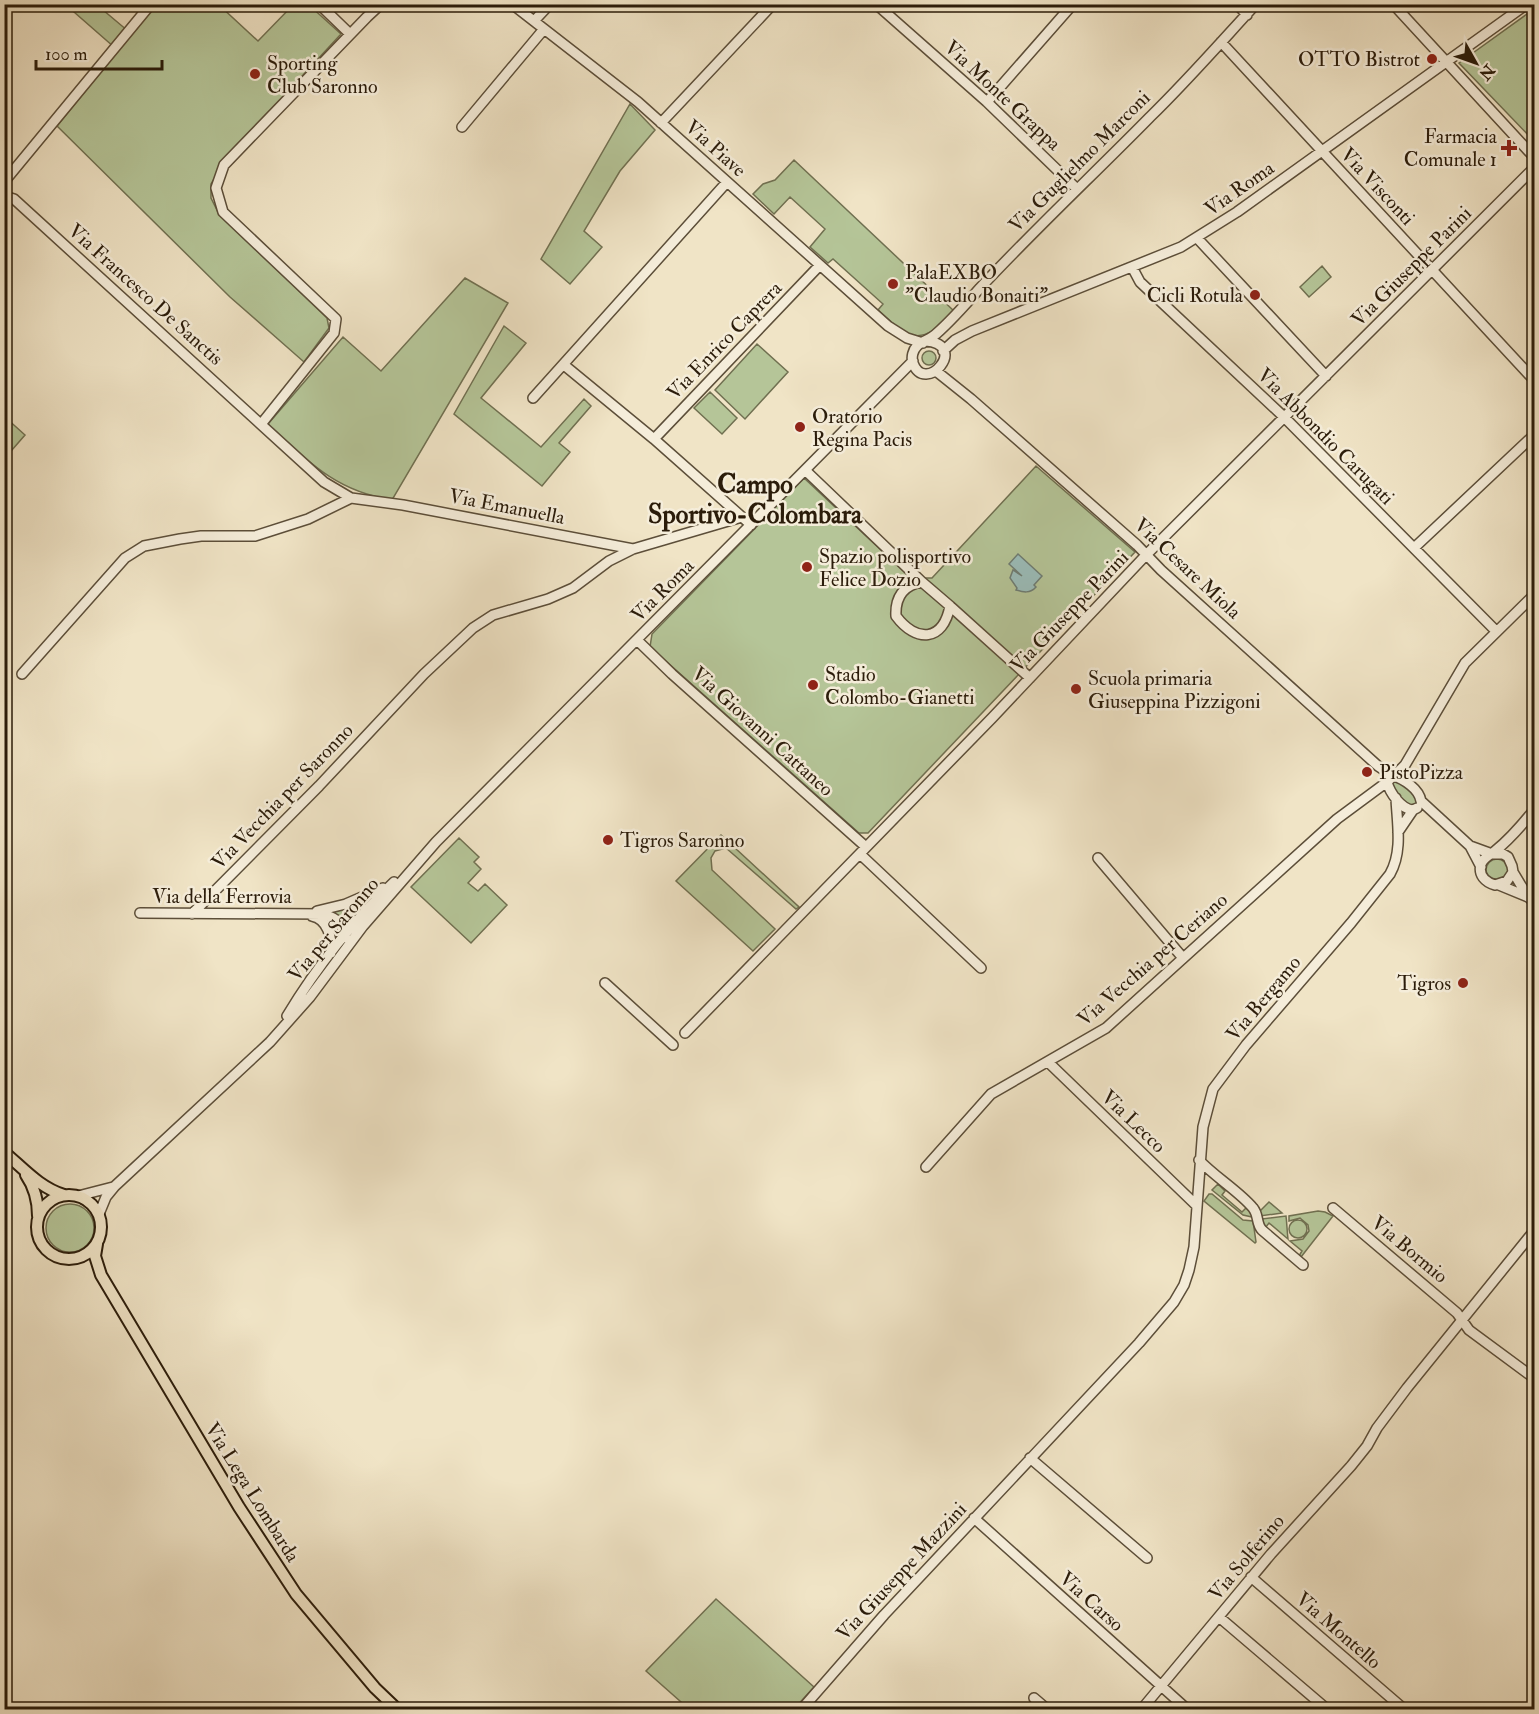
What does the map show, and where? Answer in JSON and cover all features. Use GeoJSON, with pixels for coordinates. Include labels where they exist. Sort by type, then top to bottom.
{"type":"FeatureCollection","features":[{"type":"Feature","properties":{"kind":"main road"},"geometry":{"type":"LineString","coordinates":[[4,1152],[53,1192],[78,1196],[90,1203],[99,1214],[101,1233],[97,1244],[84,1256],[69,1260],[54,1256],[41,1243],[37,1229],[38,1200],[23,1169]]}},
{"type":"Feature","properties":{"kind":"main road"},"geometry":{"type":"LineString","coordinates":[[38,1217],[42,1209],[51,1201],[64,1195]]}},
{"type":"Feature","properties":{"kind":"main road","name":"Via Lega Lombarda"},"geometry":{"type":"LineString","coordinates":[[97,1244],[95,1256],[101,1275],[239,1507],[296,1594],[375,1688],[398,1710]]}},
{"type":"Feature","properties":{"kind":"main road","name":"Via Lega Lombarda"},"geometry":{"type":"LineString","coordinates":[[69,1260],[80,1261],[101,1275]]}},
{"type":"Feature","properties":{"kind":"street"},"geometry":{"type":"LineString","coordinates":[[4,182],[151,4]]}},
{"type":"Feature","properties":{"kind":"street"},"geometry":{"type":"LineString","coordinates":[[319,4],[350,34]]}},
{"type":"Feature","properties":{"kind":"street"},"geometry":{"type":"LineString","coordinates":[[262,423],[334,333],[336,319],[223,212],[216,188],[225,165],[381,4]]}},
{"type":"Feature","properties":{"kind":"street","name":"Via Piave"},"geometry":{"type":"LineString","coordinates":[[512,4],[661,123],[888,326],[913,357]]}},
{"type":"Feature","properties":{"kind":"street"},"geometry":{"type":"LineString","coordinates":[[534,21],[550,4]]}},
{"type":"Feature","properties":{"kind":"street"},"geometry":{"type":"LineString","coordinates":[[661,123],[773,4]]}},
{"type":"Feature","properties":{"kind":"street","name":"Via Monte Grappa"},"geometry":{"type":"LineString","coordinates":[[876,4],[987,102],[1077,189]]}},
{"type":"Feature","properties":{"kind":"street"},"geometry":{"type":"LineString","coordinates":[[987,102],[1073,4]]}},
{"type":"Feature","properties":{"kind":"street"},"geometry":{"type":"LineString","coordinates":[[1237,4],[1247,10]]}},
{"type":"Feature","properties":{"kind":"street"},"geometry":{"type":"LineString","coordinates":[[1242,4],[1247,10]]}},
{"type":"Feature","properties":{"kind":"street"},"geometry":{"type":"LineString","coordinates":[[1393,4],[1534,157]]}},
{"type":"Feature","properties":{"kind":"street","name":"Via Guglielmo Marconi"},"geometry":{"type":"LineString","coordinates":[[924,342],[954,316],[1020,245],[1152,116],[1221,42],[1247,10],[1255,5]]}},
{"type":"Feature","properties":{"kind":"street","name":"Via Roma"},"geometry":{"type":"LineString","coordinates":[[943,351],[955,340],[972,331],[1132,267],[1197,238],[1237,212],[1526,5]]}},
{"type":"Feature","properties":{"kind":"street"},"geometry":{"type":"LineString","coordinates":[[462,127],[544,28]]}},
{"type":"Feature","properties":{"kind":"street","name":"Via Visconti"},"geometry":{"type":"LineString","coordinates":[[1221,42],[1534,380]]}},
{"type":"Feature","properties":{"kind":"street","name":"Via Giuseppe Parini"},"geometry":{"type":"LineString","coordinates":[[685,1033],[1030,678],[1147,554],[1534,168]]}},
{"type":"Feature","properties":{"kind":"street"},"geometry":{"type":"LineString","coordinates":[[533,398],[727,182]]}},
{"type":"Feature","properties":{"kind":"street","name":"Via Francesco De Sanctis"},"geometry":{"type":"LineString","coordinates":[[4,196],[14,199],[324,482],[351,498]]}},
{"type":"Feature","properties":{"kind":"street"},"geometry":{"type":"LineString","coordinates":[[1197,238],[1326,376]]}},
{"type":"Feature","properties":{"kind":"street","name":"Via Enrico Caprera"},"geometry":{"type":"LineString","coordinates":[[654,439],[820,265]]}},
{"type":"Feature","properties":{"kind":"street","name":"Via Abbondio Carugati"},"geometry":{"type":"LineString","coordinates":[[1132,267],[1140,282],[1284,417],[1496,631]]}},
{"type":"Feature","properties":{"kind":"street","name":"Via Piave"},"geometry":{"type":"LineString","coordinates":[[888,326],[908,338],[924,342]]}},
{"type":"Feature","properties":{"kind":"street"},"geometry":{"type":"LineString","coordinates":[[924,342],[938,344],[943,351],[945,356],[940,368],[930,374],[918,370],[913,357],[916,347],[924,342]]}},
{"type":"Feature","properties":{"kind":"street","name":"Via Roma"},"geometry":{"type":"LineString","coordinates":[[455,825],[894,380],[913,357]]}},
{"type":"Feature","properties":{"kind":"street"},"geometry":{"type":"LineString","coordinates":[[564,365],[654,439],[751,525]]}},
{"type":"Feature","properties":{"kind":"street","name":"Via Cesare Miola"},"geometry":{"type":"LineString","coordinates":[[940,368],[971,399],[1098,505],[1161,570],[1378,766],[1391,784]]}},
{"type":"Feature","properties":{"kind":"street","name":"Via Roma"},"geometry":{"type":"LineString","coordinates":[[894,380],[918,370]]}},
{"type":"Feature","properties":{"kind":"street"},"geometry":{"type":"LineString","coordinates":[[1414,548],[1534,435]]}},
{"type":"Feature","properties":{"kind":"street"},"geometry":{"type":"LineString","coordinates":[[804,470],[922,582],[1030,678]]}},
{"type":"Feature","properties":{"kind":"street"},"geometry":{"type":"LineString","coordinates":[[22,674],[125,558],[144,546],[201,536],[255,536],[308,519],[351,498]]}},
{"type":"Feature","properties":{"kind":"street","name":"Via Emanuella"},"geometry":{"type":"LineString","coordinates":[[351,498],[446,512],[633,549]]}},
{"type":"Feature","properties":{"kind":"street","name":"Via Vecchia per Saronno"},"geometry":{"type":"LineString","coordinates":[[192,914],[319,786],[396,702],[473,628],[493,615],[548,599],[573,588],[609,561],[633,549],[742,518]]}},
{"type":"Feature","properties":{"kind":"street"},"geometry":{"type":"LineString","coordinates":[[922,582],[905,588],[899,597],[896,616],[901,623],[912,632],[929,635],[944,625],[950,606]]}},
{"type":"Feature","properties":{"kind":"street"},"geometry":{"type":"LineString","coordinates":[[1391,784],[1405,765],[1465,663],[1534,595]]}},
{"type":"Feature","properties":{"kind":"street","name":"Via Giovanni Cattaneo"},"geometry":{"type":"LineString","coordinates":[[637,640],[863,850],[981,968]]}},
{"type":"Feature","properties":{"kind":"street"},"geometry":{"type":"LineString","coordinates":[[1404,781],[1405,765]]}},
{"type":"Feature","properties":{"kind":"street"},"geometry":{"type":"LineString","coordinates":[[1391,784],[1404,781],[1418,791],[1417,807]]}},
{"type":"Feature","properties":{"kind":"street"},"geometry":{"type":"LineString","coordinates":[[1391,784],[1406,809],[1417,807],[1442,821],[1470,846],[1481,867],[1485,881],[1531,899]]}},
{"type":"Feature","properties":{"kind":"street","name":"Via Vecchia per Ceriano"},"geometry":{"type":"LineString","coordinates":[[926,1167],[991,1094],[1106,1028],[1337,819],[1371,794],[1391,784]]}},
{"type":"Feature","properties":{"kind":"street","name":"Via Bergamo"},"geometry":{"type":"LineString","coordinates":[[1196,1204],[1205,1115],[1217,1081],[1390,874],[1398,853],[1398,832],[1391,784]]}},
{"type":"Feature","properties":{"kind":"street","name":"Via Bergamo"},"geometry":{"type":"LineString","coordinates":[[1398,832],[1417,807]]}},
{"type":"Feature","properties":{"kind":"street"},"geometry":{"type":"LineString","coordinates":[[1481,867],[1485,858],[1515,832],[1534,810]]}},
{"type":"Feature","properties":{"kind":"street","name":"Via per Saronno"},"geometry":{"type":"LineString","coordinates":[[276,1035],[304,991],[345,935],[394,883],[455,825]]}},
{"type":"Feature","properties":{"kind":"street"},"geometry":{"type":"LineString","coordinates":[[1515,832],[1508,857],[1513,872],[1531,899]]}},
{"type":"Feature","properties":{"kind":"street"},"geometry":{"type":"LineString","coordinates":[[1470,846],[1508,857]]}},
{"type":"Feature","properties":{"kind":"street","name":"Via per Saronno"},"geometry":{"type":"LineString","coordinates":[[99,1214],[106,1197],[115,1186],[245,1067],[276,1035],[310,997],[345,948],[427,852]]}},
{"type":"Feature","properties":{"kind":"street"},"geometry":{"type":"LineString","coordinates":[[1098,858],[1183,958]]}},
{"type":"Feature","properties":{"kind":"street"},"geometry":{"type":"LineString","coordinates":[[1499,885],[1507,881],[1513,872]]}},
{"type":"Feature","properties":{"kind":"street","name":"Via della Ferrovia"},"geometry":{"type":"LineString","coordinates":[[303,914],[346,904],[394,883]]}},
{"type":"Feature","properties":{"kind":"street","name":"Via della Ferrovia"},"geometry":{"type":"LineString","coordinates":[[140,913],[330,916],[338,919],[345,935]]}},
{"type":"Feature","properties":{"kind":"street","name":"Via della Ferrovia"},"geometry":{"type":"LineString","coordinates":[[303,914],[317,917],[327,928],[331,953]]}},
{"type":"Feature","properties":{"kind":"street"},"geometry":{"type":"LineString","coordinates":[[345,935],[345,948]]}},
{"type":"Feature","properties":{"kind":"street"},"geometry":{"type":"LineString","coordinates":[[605,983],[673,1045]]}},
{"type":"Feature","properties":{"kind":"street","name":"Via Lecco"},"geometry":{"type":"LineString","coordinates":[[1048,1062],[1196,1204]]}},
{"type":"Feature","properties":{"kind":"street"},"geometry":{"type":"LineString","coordinates":[[1199,1160],[1254,1209],[1257,1223],[1262,1230],[1303,1264]]}},
{"type":"Feature","properties":{"kind":"street","name":"Via per Saronno"},"geometry":{"type":"LineString","coordinates":[[78,1196],[115,1186]]}},
{"type":"Feature","properties":{"kind":"street","name":"Via Giuseppe Mazzini"},"geometry":{"type":"LineString","coordinates":[[801,1710],[862,1639],[1139,1343],[1174,1302],[1190,1270],[1194,1247],[1196,1204]]}},
{"type":"Feature","properties":{"kind":"street","name":"Via Bormio"},"geometry":{"type":"LineString","coordinates":[[1333,1208],[1457,1313],[1469,1330],[1534,1378]]}},
{"type":"Feature","properties":{"kind":"street","name":"Via Solferino"},"geometry":{"type":"LineString","coordinates":[[1141,1710],[1251,1577],[1352,1466],[1377,1428],[1534,1231]]}},
{"type":"Feature","properties":{"kind":"street"},"geometry":{"type":"LineString","coordinates":[[1030,1458],[1147,1558]]}},
{"type":"Feature","properties":{"kind":"street","name":"Via Carso"},"geometry":{"type":"LineString","coordinates":[[974,1518],[1188,1710]]}},
{"type":"Feature","properties":{"kind":"street","name":"Via Montello"},"geometry":{"type":"LineString","coordinates":[[1251,1577],[1405,1710]]}},
{"type":"Feature","properties":{"kind":"street"},"geometry":{"type":"LineString","coordinates":[[1218,1617],[1328,1710]]}},
{"type":"Feature","properties":{"kind":"street"},"geometry":{"type":"LineString","coordinates":[[1034,1698],[1048,1710]]}},
{"type":"Feature","properties":{"kind":"green space"},"geometry":{"type":"Polygon","coordinates":[[[66,5],[97,5],[128,31],[114,47],[66,5]]]}},
{"type":"Feature","properties":{"kind":"green space"},"geometry":{"type":"Polygon","coordinates":[[[155,5],[219,5],[258,41],[293,5],[309,5],[341,34],[229,155],[211,184],[211,198],[219,214],[327,318],[329,328],[304,362],[230,297],[57,126],[155,5]]]}},
{"type":"Feature","properties":{"kind":"green space"},"geometry":{"type":"Polygon","coordinates":[[[1534,9],[1534,137],[1532,139],[1459,63],[1534,9]]]}},
{"type":"Feature","properties":{"kind":"green space"},"geometry":{"type":"Polygon","coordinates":[[[630,104],[655,130],[620,171],[584,231],[602,247],[570,284],[541,259],[630,104]]]}},
{"type":"Feature","properties":{"kind":"green space","name":"PalaEXBO \"Claudio Bonaiti\""},"geometry":{"type":"Polygon","coordinates":[[[794,160],[954,311],[943,323],[924,335],[916,336],[899,328],[878,310],[883,304],[833,259],[828,263],[810,247],[825,229],[790,197],[774,214],[753,194],[763,184],[775,180],[794,160]]]}},
{"type":"Feature","properties":{"kind":"green space"},"geometry":{"type":"Polygon","coordinates":[[[1322,266],[1331,277],[1309,297],[1300,287],[1322,266]]]}},
{"type":"Feature","properties":{"kind":"green space"},"geometry":{"type":"Polygon","coordinates":[[[465,278],[508,303],[392,500],[354,490],[324,473],[268,424],[343,337],[381,371],[465,278]]]}},
{"type":"Feature","properties":{"kind":"green space"},"geometry":{"type":"Polygon","coordinates":[[[504,326],[526,343],[481,398],[541,447],[584,399],[591,406],[559,443],[570,452],[542,486],[454,414],[504,326]]]}},
{"type":"Feature","properties":{"kind":"green space"},"geometry":{"type":"Polygon","coordinates":[[[757,344],[788,372],[745,419],[715,390],[757,344]]]}},
{"type":"Feature","properties":{"kind":"green space"},"geometry":{"type":"Polygon","coordinates":[[[926,351],[932,351],[936,358],[932,365],[926,365],[922,361],[922,355],[926,351]]]}},
{"type":"Feature","properties":{"kind":"green space"},"geometry":{"type":"Polygon","coordinates":[[[710,392],[737,418],[722,434],[694,408],[710,392]]]}},
{"type":"Feature","properties":{"kind":"green space"},"geometry":{"type":"Polygon","coordinates":[[[5,417],[25,435],[5,458],[5,417]]]}},
{"type":"Feature","properties":{"kind":"green space"},"geometry":{"type":"Polygon","coordinates":[[[1036,466],[1135,552],[868,833],[859,833],[650,647],[652,634],[804,478],[911,578],[932,578],[1036,466]]]}},
{"type":"Feature","properties":{"kind":"green space"},"geometry":{"type":"Polygon","coordinates":[[[1395,781],[1417,795],[1416,804],[1411,807],[1393,791],[1392,784],[1395,781]]]}},
{"type":"Feature","properties":{"kind":"green space"},"geometry":{"type":"Polygon","coordinates":[[[721,835],[799,907],[796,909],[726,848],[715,851],[711,858],[712,870],[775,929],[753,951],[676,881],[721,835]]]}},
{"type":"Feature","properties":{"kind":"green space"},"geometry":{"type":"Polygon","coordinates":[[[459,838],[479,857],[474,862],[481,869],[468,883],[478,891],[485,884],[507,905],[471,943],[411,887],[459,838]]]}},
{"type":"Feature","properties":{"kind":"green space"},"geometry":{"type":"Polygon","coordinates":[[[1497,859],[1505,862],[1508,870],[1505,878],[1497,881],[1489,878],[1486,870],[1489,862],[1497,859]]]}},
{"type":"Feature","properties":{"kind":"green space"},"geometry":{"type":"Polygon","coordinates":[[[367,900],[367,903],[347,926],[330,912],[350,907],[367,900]]]}},
{"type":"Feature","properties":{"kind":"green space"},"geometry":{"type":"Polygon","coordinates":[[[1218,1184],[1225,1191],[1222,1195],[1242,1212],[1246,1208],[1252,1212],[1252,1217],[1243,1215],[1212,1190],[1218,1184]]]}},
{"type":"Feature","properties":{"kind":"green space"},"geometry":{"type":"Polygon","coordinates":[[[1209,1194],[1212,1194],[1243,1220],[1253,1221],[1255,1243],[1204,1201],[1209,1194]]]}},
{"type":"Feature","properties":{"kind":"green space"},"geometry":{"type":"Polygon","coordinates":[[[1269,1202],[1282,1213],[1260,1216],[1260,1211],[1269,1202]]]}},
{"type":"Feature","properties":{"kind":"green space"},"geometry":{"type":"Polygon","coordinates":[[[65,1204],[75,1204],[87,1211],[94,1223],[94,1233],[87,1245],[75,1252],[65,1252],[50,1241],[46,1233],[46,1223],[57,1208],[65,1204]]]}},
{"type":"Feature","properties":{"kind":"green space"},"geometry":{"type":"Polygon","coordinates":[[[1318,1211],[1333,1216],[1301,1257],[1299,1256],[1302,1251],[1290,1241],[1303,1239],[1309,1231],[1308,1225],[1300,1218],[1289,1221],[1289,1216],[1318,1211]]]}},
{"type":"Feature","properties":{"kind":"green space"},"geometry":{"type":"Polygon","coordinates":[[[1286,1216],[1288,1239],[1269,1223],[1265,1228],[1261,1219],[1286,1216]]]}},
{"type":"Feature","properties":{"kind":"green space"},"geometry":{"type":"Polygon","coordinates":[[[1298,1220],[1304,1223],[1307,1229],[1304,1235],[1298,1238],[1292,1235],[1289,1229],[1292,1223],[1298,1220]]]}},
{"type":"Feature","properties":{"kind":"green space"},"geometry":{"type":"Polygon","coordinates":[[[716,1599],[814,1687],[794,1709],[689,1709],[646,1671],[716,1599]]]}},
{"type":"Feature","properties":{"kind":"water"},"geometry":{"type":"Polygon","coordinates":[[[1018,554],[1042,576],[1034,585],[1036,587],[1029,592],[1016,590],[1010,578],[1013,570],[1022,576],[1009,564],[1018,554]]]}},
{"type":"Feature","properties":{"kind":"place","name":"OTTO Bistrot"},"geometry":{"type":"Point","coordinates":[1432,59]}},
{"type":"Feature","properties":{"kind":"place","name":"Sporting Club Saronno"},"geometry":{"type":"Point","coordinates":[255,74]}},
{"type":"Feature","properties":{"kind":"place","name":"Farmacia Comunale 1"},"geometry":{"type":"Point","coordinates":[1509,148]}},
{"type":"Feature","properties":{"kind":"place","name":"PalaEXBO \"Claudio Bonaiti\""},"geometry":{"type":"Point","coordinates":[893,284]}},
{"type":"Feature","properties":{"kind":"place","name":"Cicli Rotula"},"geometry":{"type":"Point","coordinates":[1255,295]}},
{"type":"Feature","properties":{"kind":"place","name":"Oratorio Regina Pacis"},"geometry":{"type":"Point","coordinates":[800,427]}},
{"type":"Feature","properties":{"kind":"place","name":"Spazio polisportivo Felice Dozio"},"geometry":{"type":"Point","coordinates":[807,567]}},
{"type":"Feature","properties":{"kind":"place","name":"Stadio Colombo-Gianetti"},"geometry":{"type":"Point","coordinates":[813,685]}},
{"type":"Feature","properties":{"kind":"place","name":"Scuola primaria Giuseppina Pizzigoni"},"geometry":{"type":"Point","coordinates":[1076,689]}},
{"type":"Feature","properties":{"kind":"place","name":"PistoPizza"},"geometry":{"type":"Point","coordinates":[1367,772]}},
{"type":"Feature","properties":{"kind":"place","name":"Tigros Saronno"},"geometry":{"type":"Point","coordinates":[608,840]}},
{"type":"Feature","properties":{"kind":"place","name":"Tigros"},"geometry":{"type":"Point","coordinates":[1463,983]}},
{"type":"Feature","properties":{"kind":"district","name":"Campo Sportivo-Colombara"},"geometry":{"type":"Point","coordinates":[755,499]}}]}
